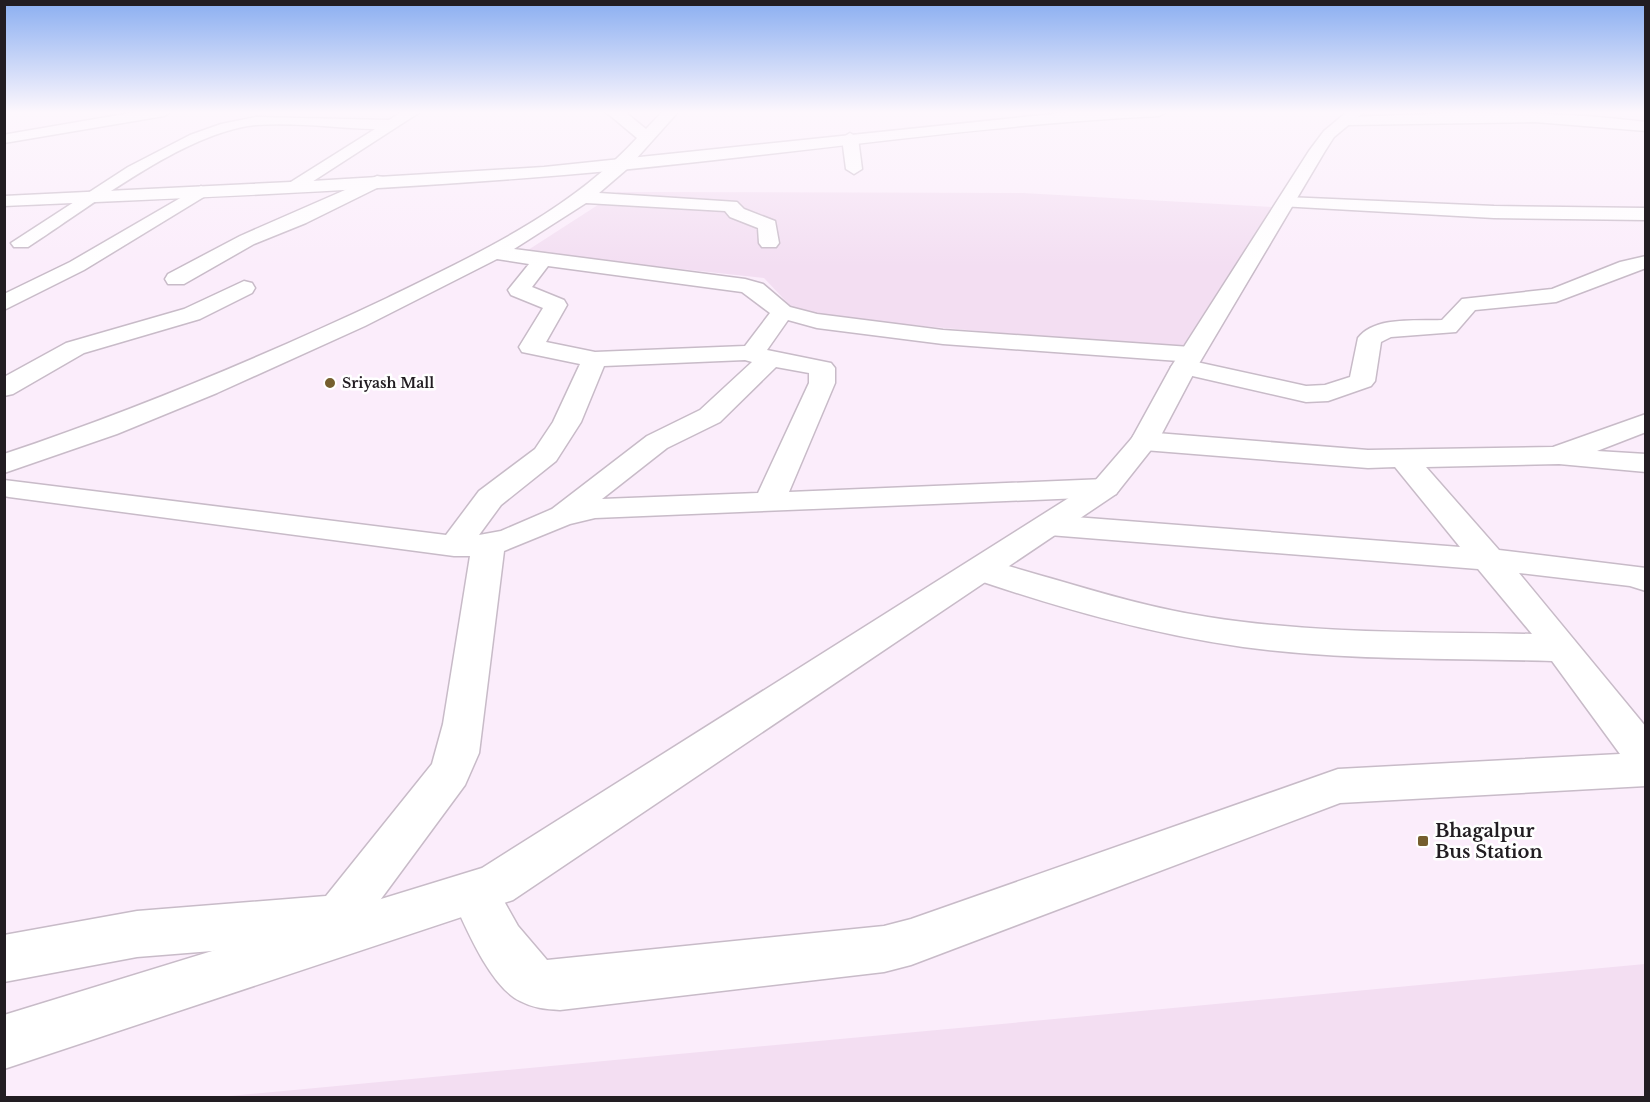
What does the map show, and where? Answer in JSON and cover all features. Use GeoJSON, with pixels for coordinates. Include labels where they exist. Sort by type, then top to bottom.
{"type":"FeatureCollection","features":[{"type":"Feature","properties":{"kind":"street"},"geometry":{"type":"LineString","coordinates":[[13,243],[96,197],[149,163]]}},
{"type":"Feature","properties":{"kind":"street"},"geometry":{"type":"LineString","coordinates":[[296,185],[330,163]]}},
{"type":"Feature","properties":{"kind":"street"},"geometry":{"type":"LineString","coordinates":[[4,201],[377,181],[633,163]]}},
{"type":"Feature","properties":{"kind":"street"},"geometry":{"type":"LineString","coordinates":[[853,163],[854,169]]}},
{"type":"Feature","properties":{"kind":"street"},"geometry":{"type":"LineString","coordinates":[[4,1042],[496,885],[983,570],[1105,488],[1144,441],[1188,361],[1310,163]]}},
{"type":"Feature","properties":{"kind":"street"},"geometry":{"type":"LineString","coordinates":[[6,481],[110,428],[274,361],[495,253],[579,197],[620,165]]}},
{"type":"Feature","properties":{"kind":"street"},"geometry":{"type":"LineString","coordinates":[[176,279],[247,240],[299,219],[377,181]]}},
{"type":"Feature","properties":{"kind":"street"},"geometry":{"type":"LineString","coordinates":[[1396,208],[1402,186]]}},
{"type":"Feature","properties":{"kind":"street"},"geometry":{"type":"LineString","coordinates":[[4,303],[112,246],[201,191]]}},
{"type":"Feature","properties":{"kind":"street"},"geometry":{"type":"LineString","coordinates":[[579,197],[730,206],[737,213],[768,225],[769,243]]}},
{"type":"Feature","properties":{"kind":"street"},"geometry":{"type":"LineString","coordinates":[[1286,202],[1396,208],[1646,214]]}},
{"type":"Feature","properties":{"kind":"street"},"geometry":{"type":"LineString","coordinates":[[13,243],[55,244]]}},
{"type":"Feature","properties":{"kind":"street"},"geometry":{"type":"LineString","coordinates":[[78,245],[112,246]]}},
{"type":"Feature","properties":{"kind":"street"},"geometry":{"type":"LineString","coordinates":[[495,253],[745,286],[755,290],[782,312],[816,321],[943,337],[1188,361],[1284,391],[1328,393],[1362,381],[1370,338],[1380,332],[1448,327],[1453,324],[1463,308],[1470,304],[1556,295],[1627,266],[1646,262]]}},
{"type":"Feature","properties":{"kind":"street"},"geometry":{"type":"LineString","coordinates":[[543,259],[519,290],[556,305],[531,347],[595,359],[758,356],[822,368],[822,383],[770,500]]}},
{"type":"Feature","properties":{"kind":"street"},"geometry":{"type":"LineString","coordinates":[[4,388],[75,348],[192,314],[244,288]]}},
{"type":"Feature","properties":{"kind":"street"},"geometry":{"type":"LineString","coordinates":[[758,356],[754,351],[782,312]]}},
{"type":"Feature","properties":{"kind":"street"},"geometry":{"type":"LineString","coordinates":[[561,516],[663,438],[710,416],[758,356]]}},
{"type":"Feature","properties":{"kind":"street"},"geometry":{"type":"LineString","coordinates":[[339,917],[450,773],[458,753],[471,545],[490,498],[546,455],[567,422],[595,359]]}},
{"type":"Feature","properties":{"kind":"street"},"geometry":{"type":"LineString","coordinates":[[1557,456],[1646,422]]}},
{"type":"Feature","properties":{"kind":"street"},"geometry":{"type":"LineString","coordinates":[[1144,441],[1301,455],[1404,459],[1557,456],[1646,463]]}},
{"type":"Feature","properties":{"kind":"street"},"geometry":{"type":"LineString","coordinates":[[1404,459],[1562,648],[1646,757]]}},
{"type":"Feature","properties":{"kind":"street"},"geometry":{"type":"LineString","coordinates":[[6,481],[471,545],[512,538],[561,516],[595,508],[1105,488]]}},
{"type":"Feature","properties":{"kind":"street"},"geometry":{"type":"LineString","coordinates":[[1049,525],[1487,559],[1634,576],[1646,580]]}},
{"type":"Feature","properties":{"kind":"street"},"geometry":{"type":"LineString","coordinates":[[983,570],[1072,600],[1234,634],[1284,639],[1562,648]]}},
{"type":"Feature","properties":{"kind":"street"},"geometry":{"type":"LineString","coordinates":[[474,892],[486,920],[524,973],[538,984],[571,983],[884,949],[911,942],[1338,786],[1646,769]]}},
{"type":"Feature","properties":{"kind":"street"},"geometry":{"type":"LineString","coordinates":[[4,959],[137,934],[339,917],[393,918]]}},
{"type":"Feature","properties":{"kind":"shaded area"},"geometry":{"type":"Polygon","coordinates":[[[618,192],[1023,193],[1272,207],[1181,349],[799,315],[764,278],[525,252],[618,192]]]}},
{"type":"Feature","properties":{"kind":"shaded area"},"geometry":{"type":"Polygon","coordinates":[[[1645,964],[1645,1097],[218,1097],[1645,964]]]}},
{"type":"Feature","properties":{"kind":"place","name":"Sriyash Mall"},"geometry":{"type":"Point","coordinates":[330,383]}},
{"type":"Feature","properties":{"kind":"place","name":"Bhagalpur Bus Station"},"geometry":{"type":"Point","coordinates":[1423,841]}}]}
